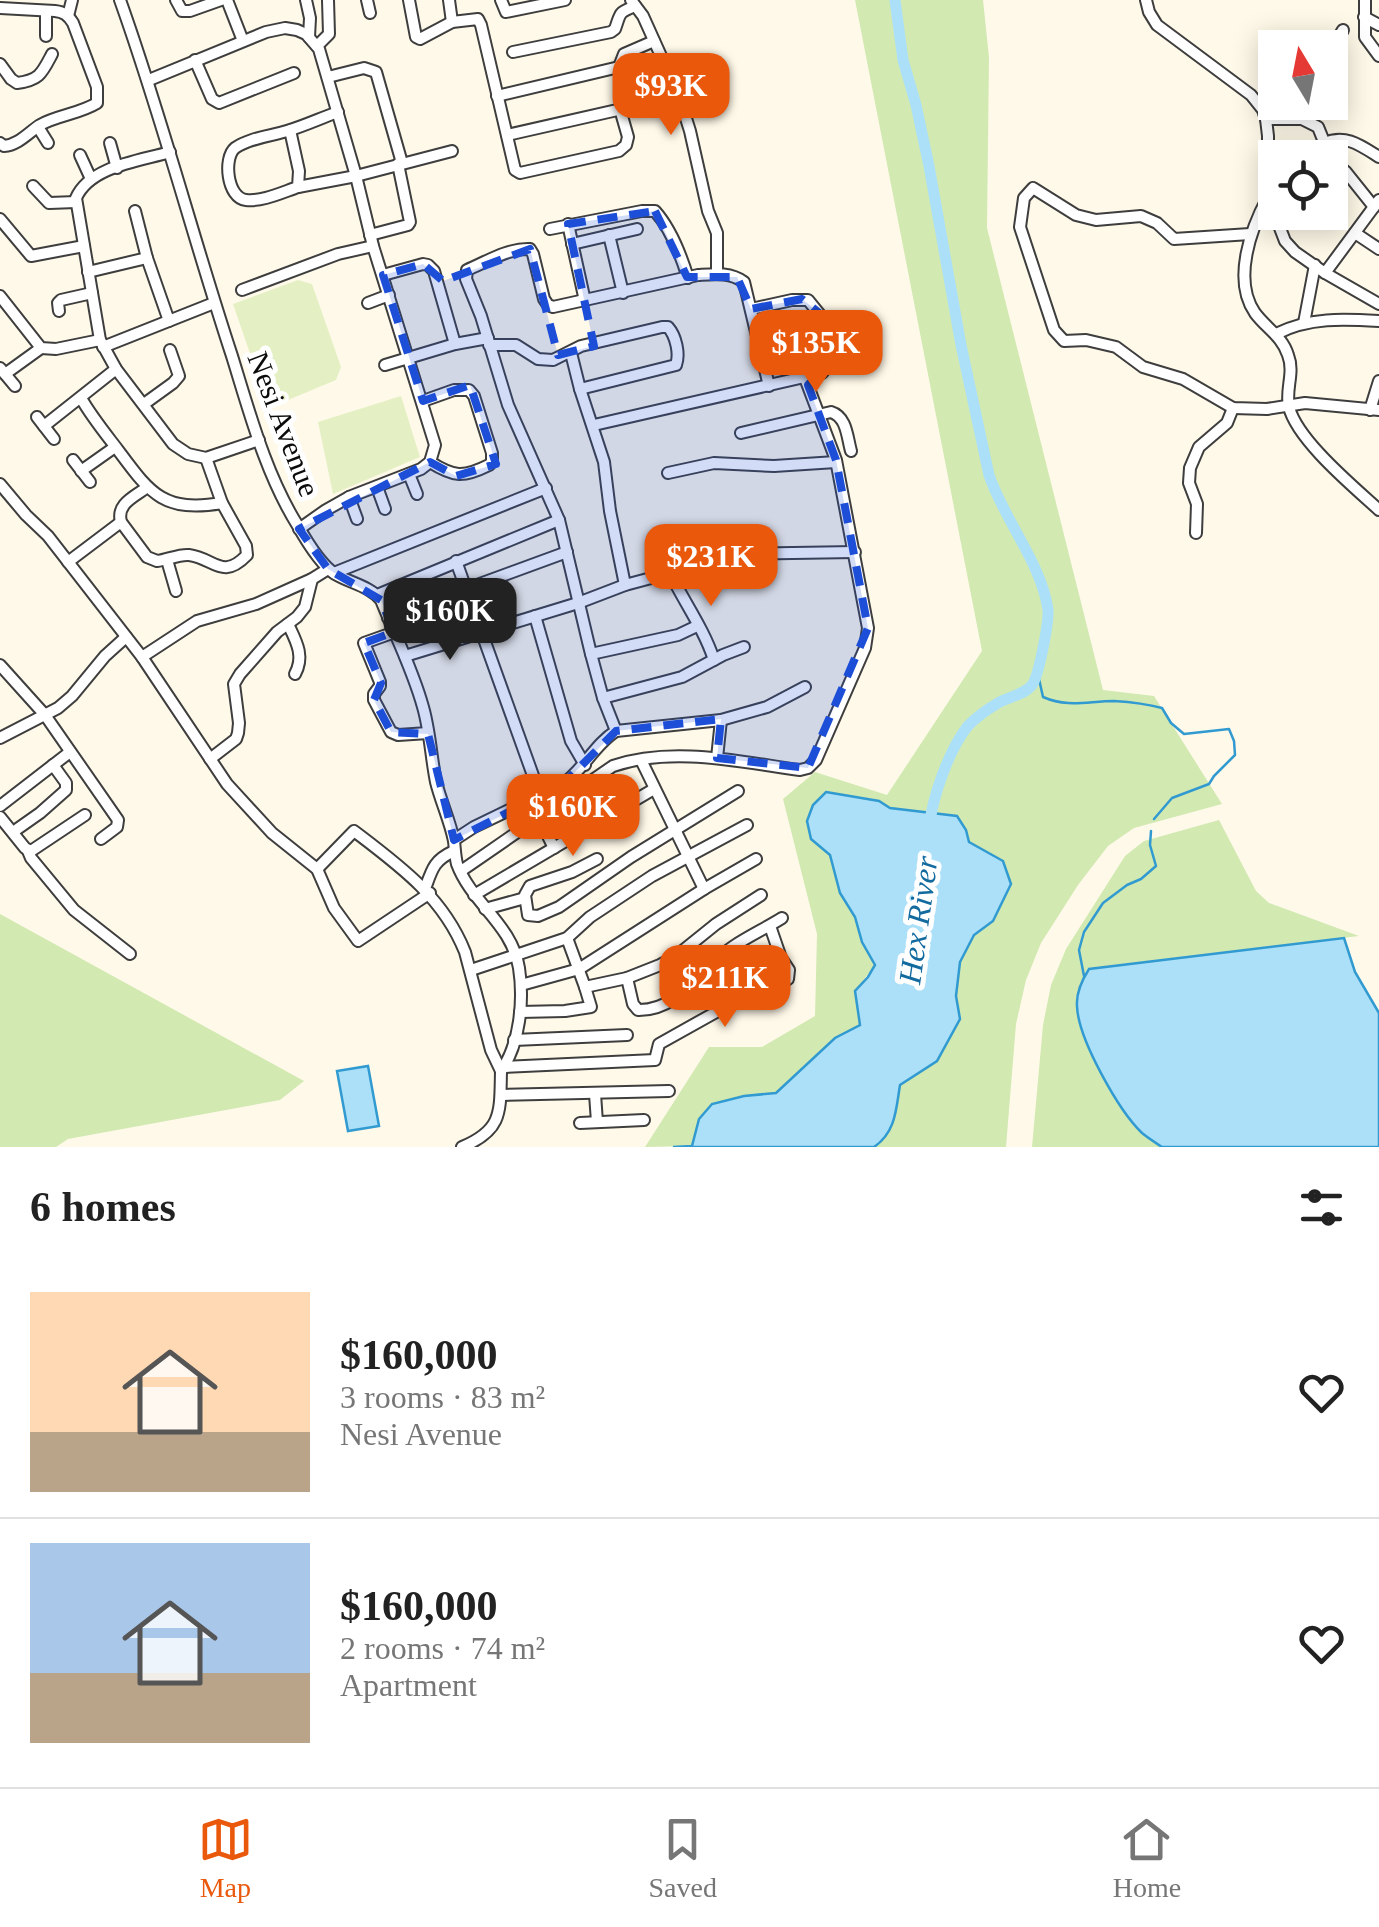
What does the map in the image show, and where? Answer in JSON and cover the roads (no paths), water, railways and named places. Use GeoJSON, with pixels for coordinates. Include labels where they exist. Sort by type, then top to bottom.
{"type":"FeatureCollection","features":[{"type":"Feature","properties":{"kind":"street"},"geometry":{"type":"LineString","coordinates":[[68,16],[72,0]]}},
{"type":"Feature","properties":{"kind":"street","name":"Nesi Avenue"},"geometry":{"type":"LineString","coordinates":[[120,0],[149,80],[214,303],[278,490],[331,571],[377,595]]}},
{"type":"Feature","properties":{"kind":"street"},"geometry":{"type":"LineString","coordinates":[[176,0],[182,11],[224,0],[243,41]]}},
{"type":"Feature","properties":{"kind":"street"},"geometry":{"type":"LineString","coordinates":[[300,529],[349,497],[430,462],[435,445],[372,241],[328,77],[313,41],[306,0]]}},
{"type":"Feature","properties":{"kind":"street"},"geometry":{"type":"LineString","coordinates":[[313,41],[329,34],[328,0]]}},
{"type":"Feature","properties":{"kind":"street"},"geometry":{"type":"LineString","coordinates":[[367,0],[370,13]]}},
{"type":"Feature","properties":{"kind":"street"},"geometry":{"type":"LineString","coordinates":[[409,0],[416,37],[420,39],[452,22],[478,19],[515,170],[520,173],[619,151],[626,146],[628,136],[620,109]]}},
{"type":"Feature","properties":{"kind":"street"},"geometry":{"type":"LineString","coordinates":[[449,0],[452,22]]}},
{"type":"Feature","properties":{"kind":"street"},"geometry":{"type":"LineString","coordinates":[[501,0],[506,12],[565,0]]}},
{"type":"Feature","properties":{"kind":"street"},"geometry":{"type":"LineString","coordinates":[[1146,0],[1157,25],[1251,94],[1258,104]]}},
{"type":"Feature","properties":{"kind":"street"},"geometry":{"type":"LineString","coordinates":[[1379,6],[1366,0],[1364,17],[1366,37],[1379,56]]}},
{"type":"Feature","properties":{"kind":"street"},"geometry":{"type":"LineString","coordinates":[[513,52],[611,32],[616,29],[617,17],[633,3],[643,16],[679,96],[690,131],[708,211],[717,233],[717,273]]}},
{"type":"Feature","properties":{"kind":"street"},"geometry":{"type":"LineString","coordinates":[[0,5],[64,12],[73,23],[97,87],[96,103],[88,108],[38,126],[12,146],[0,143]]}},
{"type":"Feature","properties":{"kind":"street"},"geometry":{"type":"LineString","coordinates":[[45,7],[46,36]]}},
{"type":"Feature","properties":{"kind":"street"},"geometry":{"type":"LineString","coordinates":[[1364,17],[1379,25]]}},
{"type":"Feature","properties":{"kind":"street"},"geometry":{"type":"LineString","coordinates":[[149,80],[273,29],[297,30],[313,41]]}},
{"type":"Feature","properties":{"kind":"street"},"geometry":{"type":"LineString","coordinates":[[619,67],[624,54],[654,41]]}},
{"type":"Feature","properties":{"kind":"street"},"geometry":{"type":"LineString","coordinates":[[0,64],[17,83],[38,77],[52,54]]}},
{"type":"Feature","properties":{"kind":"street"},"geometry":{"type":"LineString","coordinates":[[195,60],[212,99],[219,103],[294,72]]}},
{"type":"Feature","properties":{"kind":"street"},"geometry":{"type":"LineString","coordinates":[[498,96],[636,64]]}},
{"type":"Feature","properties":{"kind":"street"},"geometry":{"type":"LineString","coordinates":[[242,290],[372,241],[410,222],[400,164],[376,72],[364,68],[328,77]]}},
{"type":"Feature","properties":{"kind":"street"},"geometry":{"type":"LineString","coordinates":[[507,136],[679,96]]}},
{"type":"Feature","properties":{"kind":"street"},"geometry":{"type":"LineString","coordinates":[[338,112],[232,151],[228,159],[230,180],[239,198],[246,201],[266,197],[452,150]]}},
{"type":"Feature","properties":{"kind":"street"},"geometry":{"type":"LineString","coordinates":[[1306,120],[1318,127],[1323,140]]}},
{"type":"Feature","properties":{"kind":"street"},"geometry":{"type":"LineString","coordinates":[[38,126],[48,143]]}},
{"type":"Feature","properties":{"kind":"street"},"geometry":{"type":"LineString","coordinates":[[290,130],[299,171],[298,186]]}},
{"type":"Feature","properties":{"kind":"street"},"geometry":{"type":"LineString","coordinates":[[1331,140],[1347,139],[1379,157]]}},
{"type":"Feature","properties":{"kind":"street"},"geometry":{"type":"LineString","coordinates":[[110,143],[117,168]]}},
{"type":"Feature","properties":{"kind":"street"},"geometry":{"type":"LineString","coordinates":[[170,152],[91,178],[78,191],[76,202],[101,344],[173,444],[188,454],[206,458],[259,440]]}},
{"type":"Feature","properties":{"kind":"street"},"geometry":{"type":"LineString","coordinates":[[80,155],[91,178]]}},
{"type":"Feature","properties":{"kind":"street"},"geometry":{"type":"LineString","coordinates":[[1325,273],[1376,204],[1348,174]]}},
{"type":"Feature","properties":{"kind":"street"},"geometry":{"type":"LineString","coordinates":[[33,186],[49,203],[76,202]]}},
{"type":"Feature","properties":{"kind":"street"},"geometry":{"type":"LineString","coordinates":[[1250,234],[1174,239],[1157,223],[1141,216],[1096,220],[1076,215],[1033,188],[1024,198],[1019,221],[1054,330],[1064,341],[1086,340],[1116,347],[1144,366],[1183,379],[1233,408],[1255,410],[1305,403],[1374,410],[1379,381]]}},
{"type":"Feature","properties":{"kind":"street"},"geometry":{"type":"LineString","coordinates":[[135,211],[168,322]]}},
{"type":"Feature","properties":{"kind":"street"},"geometry":{"type":"LineString","coordinates":[[550,229],[655,211],[688,278]]}},
{"type":"Feature","properties":{"kind":"street"},"geometry":{"type":"LineString","coordinates":[[1258,218],[1250,234],[1246,265],[1249,296],[1257,316],[1276,334],[1290,360],[1289,406],[1294,420],[1323,458],[1379,510]]}},
{"type":"Feature","properties":{"kind":"street"},"geometry":{"type":"LineString","coordinates":[[0,219],[30,256],[84,246]]}},
{"type":"Feature","properties":{"kind":"street"},"geometry":{"type":"LineString","coordinates":[[568,224],[584,301]]}},
{"type":"Feature","properties":{"kind":"street"},"geometry":{"type":"LineString","coordinates":[[572,244],[636,229]]}},
{"type":"Feature","properties":{"kind":"street"},"geometry":{"type":"LineString","coordinates":[[1281,230],[1295,252],[1379,304]]}},
{"type":"Feature","properties":{"kind":"street"},"geometry":{"type":"LineString","coordinates":[[1355,233],[1379,249]]}},
{"type":"Feature","properties":{"kind":"street"},"geometry":{"type":"LineString","coordinates":[[609,235],[623,292]]}},
{"type":"Feature","properties":{"kind":"street"},"geometry":{"type":"LineString","coordinates":[[616,731],[591,654],[560,520],[508,405],[466,270],[508,252],[530,249],[548,306],[554,307],[717,273],[737,277],[744,282],[769,386]]}},
{"type":"Feature","properties":{"kind":"street"},"geometry":{"type":"LineString","coordinates":[[88,272],[147,258]]}},
{"type":"Feature","properties":{"kind":"street"},"geometry":{"type":"LineString","coordinates":[[383,275],[428,265],[434,271],[455,344]]}},
{"type":"Feature","properties":{"kind":"street"},"geometry":{"type":"LineString","coordinates":[[1304,323],[1315,265]]}},
{"type":"Feature","properties":{"kind":"street"},"geometry":{"type":"LineString","coordinates":[[60,311],[61,300],[92,294]]}},
{"type":"Feature","properties":{"kind":"street"},"geometry":{"type":"LineString","coordinates":[[368,303],[389,296]]}},
{"type":"Feature","properties":{"kind":"street"},"geometry":{"type":"LineString","coordinates":[[1,298],[42,348]]}},
{"type":"Feature","properties":{"kind":"street"},"geometry":{"type":"LineString","coordinates":[[594,425],[822,373],[841,350],[838,337],[808,300],[751,309]]}},
{"type":"Feature","properties":{"kind":"street"},"geometry":{"type":"LineString","coordinates":[[15,386],[3,371],[42,348],[101,344],[214,303]]}},
{"type":"Feature","properties":{"kind":"street"},"geometry":{"type":"LineString","coordinates":[[1276,334],[1304,323],[1379,321]]}},
{"type":"Feature","properties":{"kind":"street"},"geometry":{"type":"LineString","coordinates":[[385,365],[455,344],[488,342],[516,345],[538,359],[553,360],[581,346],[662,327],[673,333],[676,364],[580,389]]}},
{"type":"Feature","properties":{"kind":"street"},"geometry":{"type":"LineString","coordinates":[[144,404],[178,376],[170,350]]}},
{"type":"Feature","properties":{"kind":"street"},"geometry":{"type":"LineString","coordinates":[[571,353],[604,462],[625,585]]}},
{"type":"Feature","properties":{"kind":"street"},"geometry":{"type":"LineString","coordinates":[[54,439],[41,422],[116,369]]}},
{"type":"Feature","properties":{"kind":"street"},"geometry":{"type":"LineString","coordinates":[[461,871],[613,766],[671,756],[800,770],[816,760],[868,636],[868,621],[836,462],[805,378]]}},
{"type":"Feature","properties":{"kind":"street"},"geometry":{"type":"LineString","coordinates":[[422,401],[454,390],[469,390],[493,458],[484,468],[459,475],[430,462]]}},
{"type":"Feature","properties":{"kind":"street"},"geometry":{"type":"LineString","coordinates":[[80,398],[146,488],[183,506],[222,503]]}},
{"type":"Feature","properties":{"kind":"street"},"geometry":{"type":"LineString","coordinates":[[1196,534],[1197,504],[1189,483],[1190,468],[1199,447],[1227,423],[1233,408]]}},
{"type":"Feature","properties":{"kind":"street"},"geometry":{"type":"LineString","coordinates":[[740,434],[831,412],[843,422],[852,451]]}},
{"type":"Feature","properties":{"kind":"street"},"geometry":{"type":"LineString","coordinates":[[81,471],[116,447]]}},
{"type":"Feature","properties":{"kind":"street"},"geometry":{"type":"LineString","coordinates":[[146,488],[120,509],[121,522],[152,560],[185,554],[227,568],[244,559],[246,546],[222,503],[206,458]]}},
{"type":"Feature","properties":{"kind":"street"},"geometry":{"type":"LineString","coordinates":[[72,460],[90,482]]}},
{"type":"Feature","properties":{"kind":"street"},"geometry":{"type":"LineString","coordinates":[[668,473],[714,464],[836,462]]}},
{"type":"Feature","properties":{"kind":"street"},"geometry":{"type":"LineString","coordinates":[[409,474],[418,494]]}},
{"type":"Feature","properties":{"kind":"street"},"geometry":{"type":"LineString","coordinates":[[0,484],[68,562],[142,657],[227,784],[272,833],[317,870],[334,908],[358,941],[427,891],[434,866],[474,826],[564,784],[607,736],[616,731],[721,720],[767,707],[805,687]]}},
{"type":"Feature","properties":{"kind":"street"},"geometry":{"type":"LineString","coordinates":[[378,487],[386,509]]}},
{"type":"Feature","properties":{"kind":"street"},"geometry":{"type":"LineString","coordinates":[[142,657],[197,622],[256,604],[546,488]]}},
{"type":"Feature","properties":{"kind":"street"},"geometry":{"type":"LineString","coordinates":[[349,497],[357,519]]}},
{"type":"Feature","properties":{"kind":"street"},"geometry":{"type":"LineString","coordinates":[[462,1147],[481,1139],[498,1112],[503,1069],[520,1012],[521,985],[516,955],[504,929],[474,895],[461,871],[436,783],[424,708],[377,595],[560,520]]}},
{"type":"Feature","properties":{"kind":"street"},"geometry":{"type":"LineString","coordinates":[[68,562],[121,522]]}},
{"type":"Feature","properties":{"kind":"street"},"geometry":{"type":"LineString","coordinates":[[388,618],[568,552]]}},
{"type":"Feature","properties":{"kind":"street"},"geometry":{"type":"LineString","coordinates":[[405,656],[625,585],[685,570],[722,554],[856,552]]}},
{"type":"Feature","properties":{"kind":"street"},"geometry":{"type":"LineString","coordinates":[[167,560],[176,591]]}},
{"type":"Feature","properties":{"kind":"street"},"geometry":{"type":"LineString","coordinates":[[456,562],[540,795]]}},
{"type":"Feature","properties":{"kind":"street"},"geometry":{"type":"LineString","coordinates":[[670,573],[714,660]]}},
{"type":"Feature","properties":{"kind":"street"},"geometry":{"type":"LineString","coordinates":[[210,758],[236,739],[239,724],[233,691],[240,674],[305,607],[312,579]]}},
{"type":"Feature","properties":{"kind":"street"},"geometry":{"type":"LineString","coordinates":[[536,616],[571,741],[585,765]]}},
{"type":"Feature","properties":{"kind":"street"},"geometry":{"type":"LineString","coordinates":[[288,624],[300,655],[301,664],[295,674]]}},
{"type":"Feature","properties":{"kind":"street"},"geometry":{"type":"LineString","coordinates":[[591,654],[678,636],[697,626]]}},
{"type":"Feature","properties":{"kind":"street"},"geometry":{"type":"LineString","coordinates":[[394,632],[364,644],[380,682],[374,700],[391,732],[428,733]]}},
{"type":"Feature","properties":{"kind":"street"},"geometry":{"type":"LineString","coordinates":[[0,738],[58,708],[104,656],[126,638]]}},
{"type":"Feature","properties":{"kind":"street"},"geometry":{"type":"LineString","coordinates":[[603,698],[682,677],[744,648]]}},
{"type":"Feature","properties":{"kind":"street"},"geometry":{"type":"LineString","coordinates":[[0,664],[45,714],[118,820],[118,827],[101,839]]}},
{"type":"Feature","properties":{"kind":"street"},"geometry":{"type":"LineString","coordinates":[[0,686],[10,677]]}},
{"type":"Feature","properties":{"kind":"street"},"geometry":{"type":"LineString","coordinates":[[717,758],[721,720]]}},
{"type":"Feature","properties":{"kind":"street"},"geometry":{"type":"LineString","coordinates":[[0,806],[70,752]]}},
{"type":"Feature","properties":{"kind":"street"},"geometry":{"type":"LineString","coordinates":[[640,760],[704,889]]}},
{"type":"Feature","properties":{"kind":"street"},"geometry":{"type":"LineString","coordinates":[[13,832],[66,790],[66,783],[53,765]]}},
{"type":"Feature","properties":{"kind":"street"},"geometry":{"type":"LineString","coordinates":[[474,895],[654,790]]}},
{"type":"Feature","properties":{"kind":"street"},"geometry":{"type":"LineString","coordinates":[[597,860],[530,886],[526,891],[526,912],[532,917],[559,907],[738,791]]}},
{"type":"Feature","properties":{"kind":"street"},"geometry":{"type":"LineString","coordinates":[[28,851],[37,849],[85,815]]}},
{"type":"Feature","properties":{"kind":"street"},"geometry":{"type":"LineString","coordinates":[[0,817],[74,910],[130,954]]}},
{"type":"Feature","properties":{"kind":"street"},"geometry":{"type":"LineString","coordinates":[[539,818],[554,848]]}},
{"type":"Feature","properties":{"kind":"street"},"geometry":{"type":"LineString","coordinates":[[470,970],[567,938],[590,917],[652,876],[747,824]]}},
{"type":"Feature","properties":{"kind":"street"},"geometry":{"type":"LineString","coordinates":[[317,870],[354,831],[427,891],[460,938],[491,1050],[503,1069]]}},
{"type":"Feature","properties":{"kind":"street"},"geometry":{"type":"LineString","coordinates":[[521,985],[579,968],[756,860]]}},
{"type":"Feature","properties":{"kind":"street"},"geometry":{"type":"LineString","coordinates":[[585,987],[627,978],[675,957],[761,895]]}},
{"type":"Feature","properties":{"kind":"street"},"geometry":{"type":"LineString","coordinates":[[485,909],[526,898]]}},
{"type":"Feature","properties":{"kind":"street"},"geometry":{"type":"LineString","coordinates":[[627,978],[638,1010],[662,1005],[695,983],[736,944],[782,918]]}},
{"type":"Feature","properties":{"kind":"street"},"geometry":{"type":"LineString","coordinates":[[503,1069],[654,1060],[659,1044],[718,1011],[739,984],[757,978],[768,991],[788,979],[789,970],[770,926]]}},
{"type":"Feature","properties":{"kind":"street"},"geometry":{"type":"LineString","coordinates":[[520,1012],[591,1007],[567,938]]}},
{"type":"Feature","properties":{"kind":"street"},"geometry":{"type":"LineString","coordinates":[[514,1040],[627,1035]]}},
{"type":"Feature","properties":{"kind":"street"},"geometry":{"type":"LineString","coordinates":[[500,1095],[669,1091]]}},
{"type":"Feature","properties":{"kind":"street"},"geometry":{"type":"LineString","coordinates":[[595,1094],[597,1122]]}},
{"type":"Feature","properties":{"kind":"street"},"geometry":{"type":"LineString","coordinates":[[580,1122],[644,1120]]}},
{"type":"Feature","properties":{"kind":"water","name":"Hex River"},"geometry":{"type":"Polygon","coordinates":[[[826,792],[879,801],[890,808],[957,816],[969,842],[1003,861],[1011,884],[993,921],[974,935],[960,962],[956,996],[960,1019],[937,1061],[900,1085],[891,1127],[874,1147],[673,1147],[692,1146],[699,1119],[712,1104],[776,1093],[835,1038],[860,1025],[855,991],[875,965],[840,893],[830,855],[811,839],[807,821],[813,805],[826,792]]]}},
{"type":"Feature","properties":{"kind":"water"},"geometry":{"type":"Polygon","coordinates":[[[1344,938],[1355,972],[1379,1013],[1379,1147],[1162,1147],[1142,1133],[1112,1092],[1084,1037],[1077,1001],[1089,969],[1344,938]]]}},
{"type":"Feature","properties":{"kind":"water"},"geometry":{"type":"Polygon","coordinates":[[[368,1066],[379,1126],[348,1131],[337,1071],[368,1066]]]}},
{"type":"Feature","properties":{"kind":"waterway"},"geometry":{"type":"LineString","coordinates":[[895,0],[903,60],[929,166],[989,475],[1038,576],[1048,610],[1043,648],[1032,685],[994,705],[967,727],[942,775],[929,827]]}},
{"type":"Feature","properties":{"kind":"waterway"},"geometry":{"type":"LineString","coordinates":[[1037,670],[1043,697],[1052,700],[1114,701],[1162,708],[1184,734],[1229,729],[1235,755],[1209,784],[1172,798],[1154,819]]}},
{"type":"Feature","properties":{"kind":"waterway"},"geometry":{"type":"LineString","coordinates":[[1084,976],[1079,950],[1084,932],[1103,903],[1156,866],[1151,831]]}}]}
